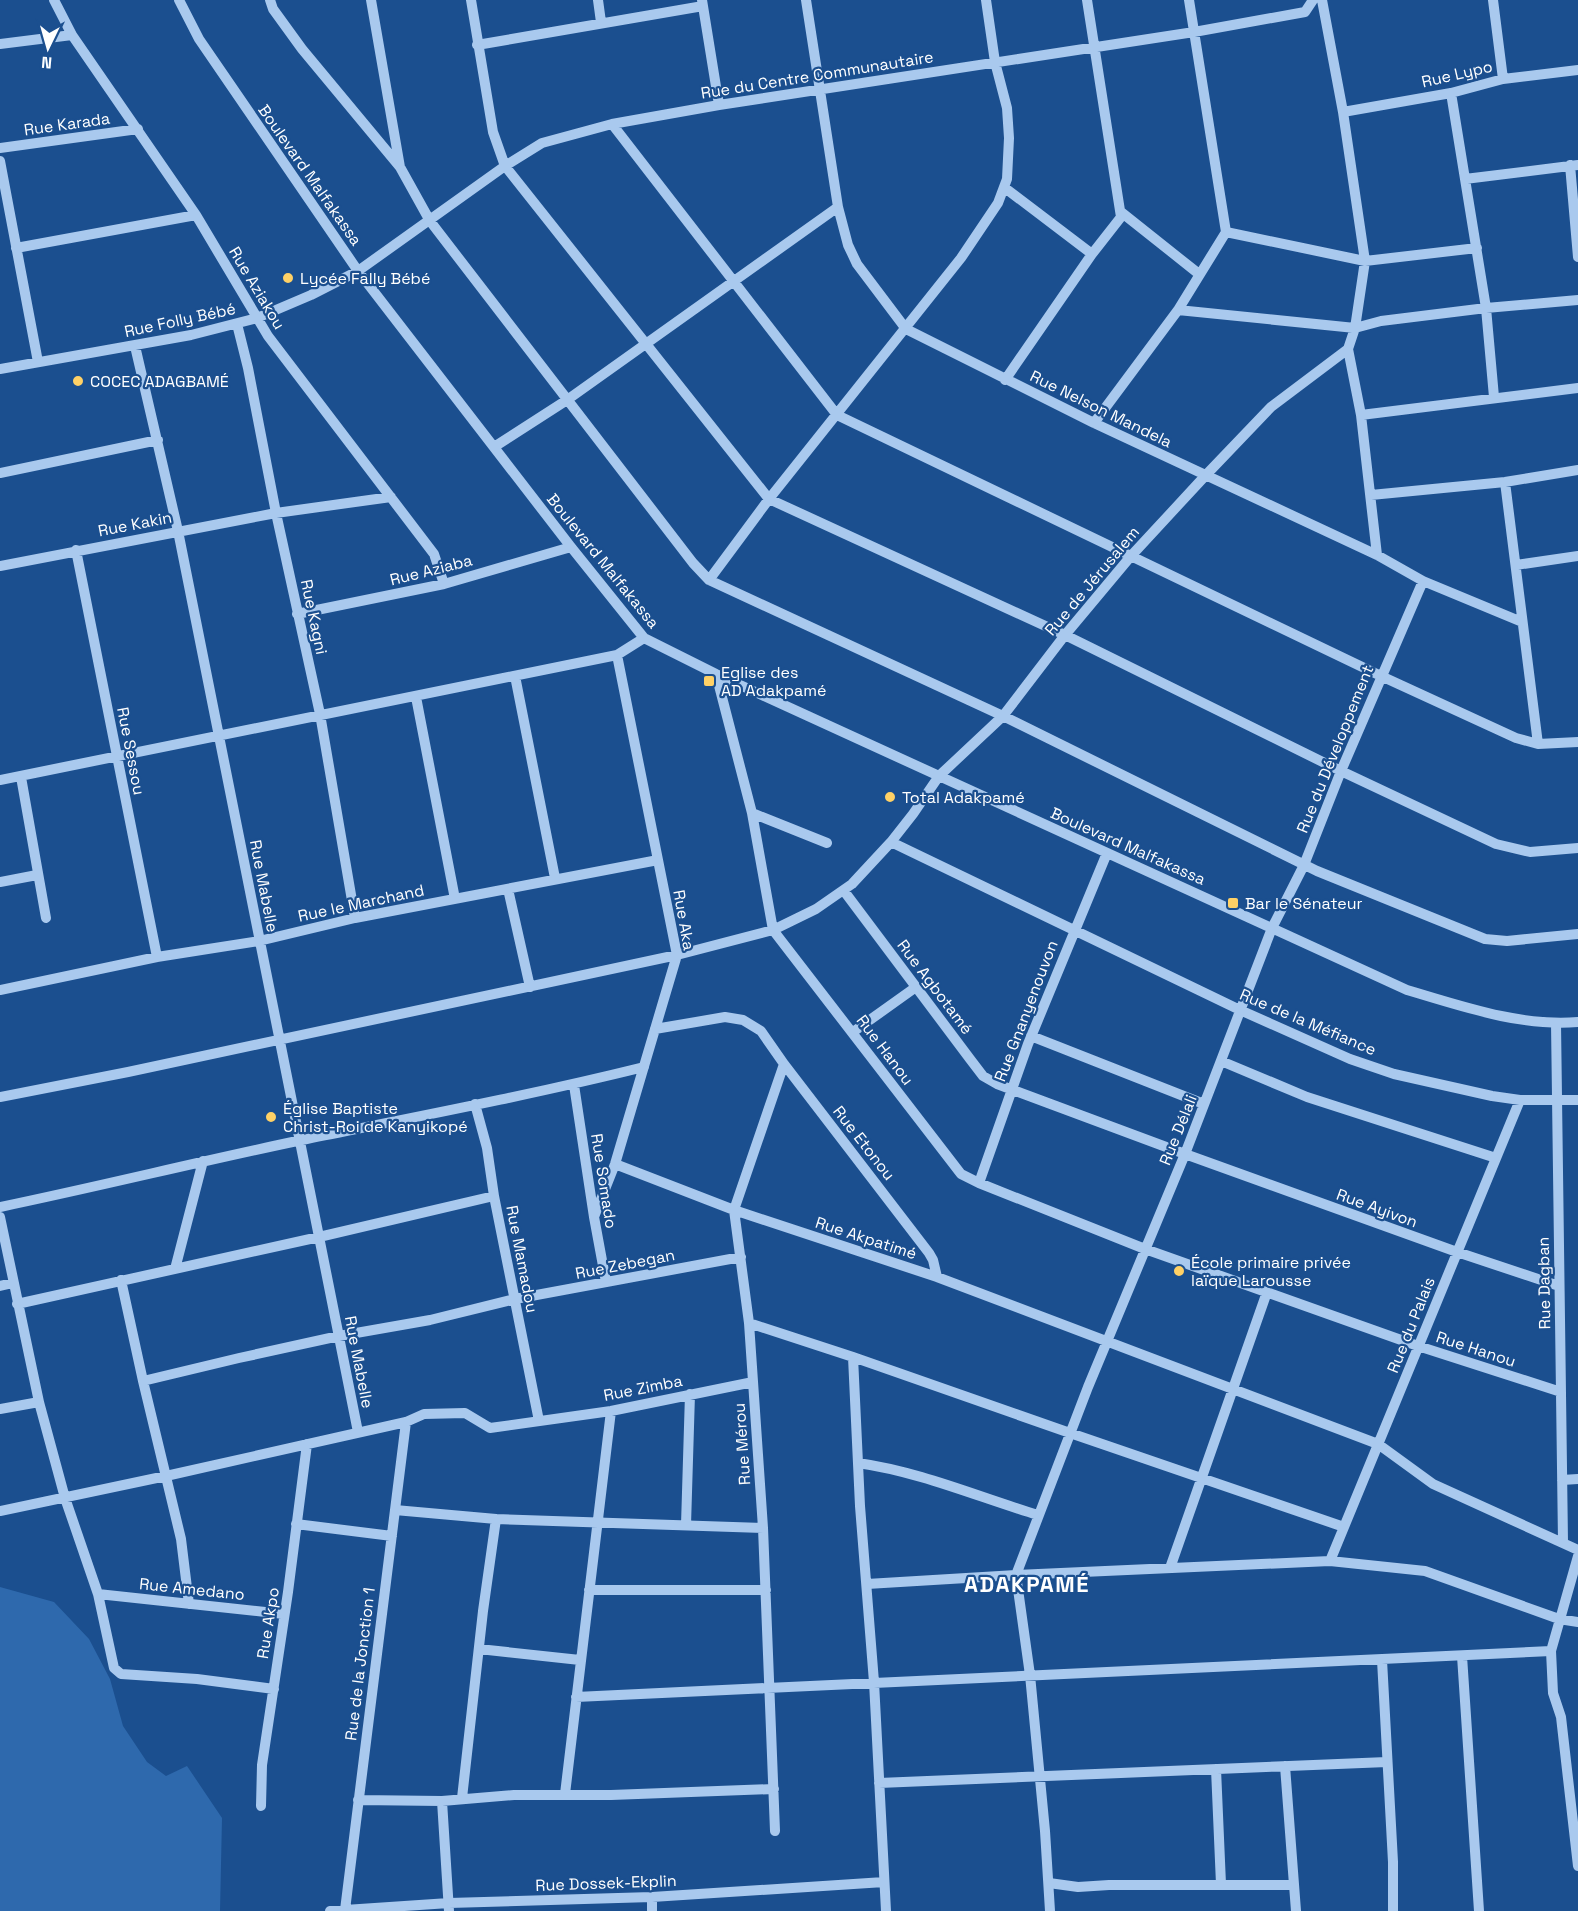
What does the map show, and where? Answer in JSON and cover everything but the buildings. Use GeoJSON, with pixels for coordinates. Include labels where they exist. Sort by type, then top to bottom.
{"type":"FeatureCollection","features":[{"type":"Feature","properties":{"kind":"street","name":"Rue Aziakou"},"geometry":{"type":"LineString","coordinates":[[54,0],[72,35],[196,215],[268,336],[434,554],[444,584]]}},
{"type":"Feature","properties":{"kind":"street","name":"Boulevard Malfakassa"},"geometry":{"type":"LineString","coordinates":[[179,0],[199,39],[358,271],[571,548],[644,638],[716,674],[939,777],[1407,990],[1460,1006],[1515,1018],[1556,1023],[1578,1022]]}},
{"type":"Feature","properties":{"kind":"street"},"geometry":{"type":"LineString","coordinates":[[270,0],[273,9],[302,49],[400,167],[430,220],[693,563],[709,580],[1003,716],[1304,865],[1485,939],[1508,941],[1578,934]]}},
{"type":"Feature","properties":{"kind":"street"},"geometry":{"type":"LineString","coordinates":[[371,0],[400,167]]}},
{"type":"Feature","properties":{"kind":"street"},"geometry":{"type":"LineString","coordinates":[[471,0],[493,132],[505,166],[769,499],[1065,635],[1341,771],[1496,844],[1530,852],[1578,848]]}},
{"type":"Feature","properties":{"kind":"street"},"geometry":{"type":"LineString","coordinates":[[598,0],[601,22]]}},
{"type":"Feature","properties":{"kind":"street","name":"Rue Nelson Mandela"},"geometry":{"type":"LineString","coordinates":[[806,0],[838,207],[852,255],[906,329],[1094,423],[1377,555],[1423,581],[1522,622]]}},
{"type":"Feature","properties":{"kind":"street"},"geometry":{"type":"LineString","coordinates":[[709,580],[769,499],[906,329],[989,219],[1005,188],[1009,138],[1007,108],[995,62],[986,0]]}},
{"type":"Feature","properties":{"kind":"street"},"geometry":{"type":"LineString","coordinates":[[1005,380],[1092,254],[1118,221],[1121,212],[1087,0]]}},
{"type":"Feature","properties":{"kind":"street"},"geometry":{"type":"LineString","coordinates":[[1094,423],[1178,310],[1226,232],[1189,0]]}},
{"type":"Feature","properties":{"kind":"street","name":"Rue du Centre Communautaire"},"geometry":{"type":"LineString","coordinates":[[358,271],[505,166],[542,143],[612,124],[718,105],[1194,32],[1305,12],[1313,0]]}},
{"type":"Feature","properties":{"kind":"street"},"geometry":{"type":"LineString","coordinates":[[1322,0],[1343,112],[1365,261],[1355,328],[1348,348],[1361,415],[1377,555]]}},
{"type":"Feature","properties":{"kind":"street"},"geometry":{"type":"LineString","coordinates":[[1493,0],[1503,79]]}},
{"type":"Feature","properties":{"kind":"street"},"geometry":{"type":"LineString","coordinates":[[477,45],[703,3],[718,105]]}},
{"type":"Feature","properties":{"kind":"street"},"geometry":{"type":"LineString","coordinates":[[0,44],[72,35]]}},
{"type":"Feature","properties":{"kind":"street","name":"Rue Lypo"},"geometry":{"type":"LineString","coordinates":[[1343,112],[1451,93],[1503,79],[1578,70]]}},
{"type":"Feature","properties":{"kind":"street"},"geometry":{"type":"LineString","coordinates":[[1451,93],[1486,308],[1494,397]]}},
{"type":"Feature","properties":{"kind":"street"},"geometry":{"type":"LineString","coordinates":[[612,124],[837,414],[1381,676],[1516,738],[1538,744],[1578,742]]}},
{"type":"Feature","properties":{"kind":"street","name":"Rue Karada"},"geometry":{"type":"LineString","coordinates":[[0,148],[138,129]]}},
{"type":"Feature","properties":{"kind":"street"},"geometry":{"type":"LineString","coordinates":[[0,161],[38,362]]}},
{"type":"Feature","properties":{"kind":"street"},"geometry":{"type":"LineString","coordinates":[[1465,179],[1574,165],[1578,258]]}},
{"type":"Feature","properties":{"kind":"street"},"geometry":{"type":"LineString","coordinates":[[1005,188],[1092,254]]}},
{"type":"Feature","properties":{"kind":"street"},"geometry":{"type":"LineString","coordinates":[[494,447],[567,400],[838,207]]}},
{"type":"Feature","properties":{"kind":"street"},"geometry":{"type":"LineString","coordinates":[[1121,212],[1199,274]]}},
{"type":"Feature","properties":{"kind":"street"},"geometry":{"type":"LineString","coordinates":[[16,248],[196,215]]}},
{"type":"Feature","properties":{"kind":"street"},"geometry":{"type":"LineString","coordinates":[[1226,232],[1365,261],[1477,248]]}},
{"type":"Feature","properties":{"kind":"street","name":"Rue Folly Bébé"},"geometry":{"type":"LineString","coordinates":[[0,369],[135,346],[237,324],[311,295],[358,271]]}},
{"type":"Feature","properties":{"kind":"street"},"geometry":{"type":"LineString","coordinates":[[1178,310],[1355,328],[1381,321],[1578,300]]}},
{"type":"Feature","properties":{"kind":"street","name":"Rue Kagni"},"geometry":{"type":"LineString","coordinates":[[237,324],[320,714],[355,918]]}},
{"type":"Feature","properties":{"kind":"street","name":"Rue Mabelle"},"geometry":{"type":"LineString","coordinates":[[135,346],[178,531],[358,1432]]}},
{"type":"Feature","properties":{"kind":"street","name":"Rue de Jérusalem"},"geometry":{"type":"LineString","coordinates":[[0,1097],[129,1072],[677,955],[773,930],[816,909],[844,891],[891,842],[939,777],[1003,716],[1065,635],[1131,556],[1205,476],[1271,407],[1348,348]]}},
{"type":"Feature","properties":{"kind":"street"},"geometry":{"type":"LineString","coordinates":[[1361,415],[1578,388]]}},
{"type":"Feature","properties":{"kind":"street"},"geometry":{"type":"LineString","coordinates":[[0,473],[158,440]]}},
{"type":"Feature","properties":{"kind":"street"},"geometry":{"type":"LineString","coordinates":[[1371,495],[1505,482],[1578,470]]}},
{"type":"Feature","properties":{"kind":"street"},"geometry":{"type":"LineString","coordinates":[[1505,482],[1538,744]]}},
{"type":"Feature","properties":{"kind":"street","name":"Rue Kakin"},"geometry":{"type":"LineString","coordinates":[[0,566],[276,513],[391,497]]}},
{"type":"Feature","properties":{"kind":"street","name":"Rue Aziaba"},"geometry":{"type":"LineString","coordinates":[[297,614],[444,584],[571,548]]}},
{"type":"Feature","properties":{"kind":"street","name":"Rue Sessou"},"geometry":{"type":"LineString","coordinates":[[76,550],[157,957]]}},
{"type":"Feature","properties":{"kind":"street"},"geometry":{"type":"LineString","coordinates":[[1516,565],[1578,556]]}},
{"type":"Feature","properties":{"kind":"street","name":"Rue du Développement"},"geometry":{"type":"LineString","coordinates":[[1272,928],[1304,865],[1341,771],[1423,581]]}},
{"type":"Feature","properties":{"kind":"street"},"geometry":{"type":"LineString","coordinates":[[0,780],[617,655],[644,638]]}},
{"type":"Feature","properties":{"kind":"street","name":"Rue Aka"},"geometry":{"type":"LineString","coordinates":[[594,1217],[615,1164],[677,955],[617,655]]}},
{"type":"Feature","properties":{"kind":"street"},"geometry":{"type":"LineString","coordinates":[[716,674],[752,813],[773,930]]}},
{"type":"Feature","properties":{"kind":"street"},"geometry":{"type":"LineString","coordinates":[[515,676],[555,878]]}},
{"type":"Feature","properties":{"kind":"street"},"geometry":{"type":"LineString","coordinates":[[416,697],[454,899]]}},
{"type":"Feature","properties":{"kind":"street"},"geometry":{"type":"LineString","coordinates":[[21,777],[46,918]]}},
{"type":"Feature","properties":{"kind":"street"},"geometry":{"type":"LineString","coordinates":[[752,813],[827,843]]}},
{"type":"Feature","properties":{"kind":"street","name":"Rue de la Méfiance"},"geometry":{"type":"LineString","coordinates":[[891,842],[1240,1010],[1361,1063],[1394,1074],[1492,1096],[1520,1100],[1578,1100]]}},
{"type":"Feature","properties":{"kind":"street","name":"Rue Gnanyenouvon"},"geometry":{"type":"LineString","coordinates":[[978,1183],[1031,1036],[1107,853]]}},
{"type":"Feature","properties":{"kind":"street","name":"Rue le Marchand"},"geometry":{"type":"LineString","coordinates":[[0,990],[157,957],[259,941],[355,918],[555,878],[658,860]]}},
{"type":"Feature","properties":{"kind":"street"},"geometry":{"type":"LineString","coordinates":[[0,882],[37,875]]}},
{"type":"Feature","properties":{"kind":"street"},"geometry":{"type":"LineString","coordinates":[[508,889],[530,987]]}},
{"type":"Feature","properties":{"kind":"street","name":"Rue Agbotamé"},"geometry":{"type":"LineString","coordinates":[[844,891],[983,1076],[1011,1090],[1185,1154]]}},
{"type":"Feature","properties":{"kind":"street","name":"Rue Délali"},"geometry":{"type":"LineString","coordinates":[[1016,1575],[1070,1433],[1185,1154],[1272,928]]}},
{"type":"Feature","properties":{"kind":"street","name":"Rue Hanou"},"geometry":{"type":"LineString","coordinates":[[773,930],[958,1171],[978,1183],[1145,1249],[1418,1346],[1561,1392]]}},
{"type":"Feature","properties":{"kind":"street"},"geometry":{"type":"LineString","coordinates":[[853,1032],[916,987]]}},
{"type":"Feature","properties":{"kind":"street","name":"Rue Etonou"},"geometry":{"type":"LineString","coordinates":[[655,1029],[725,1017],[743,1020],[760,1031],[929,1253],[937,1277]]}},
{"type":"Feature","properties":{"kind":"street","name":"Rue Dagban"},"geometry":{"type":"LineString","coordinates":[[1556,1023],[1563,1542]]}},
{"type":"Feature","properties":{"kind":"street"},"geometry":{"type":"LineString","coordinates":[[1031,1036],[1204,1104]]}},
{"type":"Feature","properties":{"kind":"street"},"geometry":{"type":"LineString","coordinates":[[1221,1061],[1307,1097],[1496,1158]]}},
{"type":"Feature","properties":{"kind":"street","name":"Rue Mérou"},"geometry":{"type":"LineString","coordinates":[[775,1832],[763,1528],[749,1323],[734,1210],[784,1064]]}},
{"type":"Feature","properties":{"kind":"street"},"geometry":{"type":"LineString","coordinates":[[0,1208],[203,1161],[574,1084],[644,1067]]}},
{"type":"Feature","properties":{"kind":"street","name":"Rue Somado"},"geometry":{"type":"LineString","coordinates":[[574,1084],[606,1282]]}},
{"type":"Feature","properties":{"kind":"street","name":"Rue du Palais"},"geometry":{"type":"LineString","coordinates":[[1330,1561],[1520,1100]]}},
{"type":"Feature","properties":{"kind":"street","name":"Rue Mamadou"},"geometry":{"type":"LineString","coordinates":[[475,1104],[487,1148],[494,1196],[539,1420]]}},
{"type":"Feature","properties":{"kind":"street","name":"Rue Ayivon"},"geometry":{"type":"LineString","coordinates":[[1185,1154],[1457,1252],[1559,1286]]}},
{"type":"Feature","properties":{"kind":"street"},"geometry":{"type":"LineString","coordinates":[[175,1269],[203,1161]]}},
{"type":"Feature","properties":{"kind":"street","name":"Rue Akpatimé"},"geometry":{"type":"LineString","coordinates":[[615,1164],[734,1210],[937,1277],[1378,1444],[1433,1484],[1578,1550]]}},
{"type":"Feature","properties":{"kind":"street"},"geometry":{"type":"LineString","coordinates":[[17,1304],[494,1196]]}},
{"type":"Feature","properties":{"kind":"street"},"geometry":{"type":"LineString","coordinates":[[0,1217],[39,1402],[65,1498],[98,1594],[114,1668],[121,1674],[197,1679],[274,1689]]}},
{"type":"Feature","properties":{"kind":"street","name":"Rue Zebegan"},"geometry":{"type":"LineString","coordinates":[[143,1381],[339,1336],[430,1320],[515,1299],[741,1257]]}},
{"type":"Feature","properties":{"kind":"street"},"geometry":{"type":"LineString","coordinates":[[121,1280],[181,1539],[189,1604]]}},
{"type":"Feature","properties":{"kind":"street"},"geometry":{"type":"LineString","coordinates":[[0,1286],[13,1284]]}},
{"type":"Feature","properties":{"kind":"street"},"geometry":{"type":"LineString","coordinates":[[1170,1568],[1267,1292]]}},
{"type":"Feature","properties":{"kind":"street"},"geometry":{"type":"LineString","coordinates":[[749,1323],[1344,1527]]}},
{"type":"Feature","properties":{"kind":"street"},"geometry":{"type":"LineString","coordinates":[[853,1357],[886,1911]]}},
{"type":"Feature","properties":{"kind":"street","name":"Rue Zimba"},"geometry":{"type":"LineString","coordinates":[[0,1510],[65,1498],[406,1422],[424,1414],[465,1413],[490,1428],[610,1411],[753,1382]]}},
{"type":"Feature","properties":{"kind":"street"},"geometry":{"type":"LineString","coordinates":[[686,1525],[690,1394]]}},
{"type":"Feature","properties":{"kind":"street"},"geometry":{"type":"LineString","coordinates":[[0,1409],[39,1402]]}},
{"type":"Feature","properties":{"kind":"street"},"geometry":{"type":"LineString","coordinates":[[565,1794],[610,1411]]}},
{"type":"Feature","properties":{"kind":"street","name":"Rue de la Jonction 1"},"geometry":{"type":"LineString","coordinates":[[345,1910],[406,1422]]}},
{"type":"Feature","properties":{"kind":"street","name":"Rue Akpo"},"geometry":{"type":"LineString","coordinates":[[261,1806],[262,1766],[307,1443]]}},
{"type":"Feature","properties":{"kind":"street"},"geometry":{"type":"LineString","coordinates":[[858,1463],[880,1466],[943,1483],[1038,1515]]}},
{"type":"Feature","properties":{"kind":"street"},"geometry":{"type":"LineString","coordinates":[[1562,1480],[1578,1479]]}},
{"type":"Feature","properties":{"kind":"street"},"geometry":{"type":"LineString","coordinates":[[395,1510],[496,1519],[763,1528]]}},
{"type":"Feature","properties":{"kind":"street"},"geometry":{"type":"LineString","coordinates":[[462,1798],[496,1519]]}},
{"type":"Feature","properties":{"kind":"street"},"geometry":{"type":"LineString","coordinates":[[296,1524],[392,1536]]}},
{"type":"Feature","properties":{"kind":"street"},"geometry":{"type":"LineString","coordinates":[[1578,1556],[1551,1651],[1553,1693],[1561,1717],[1578,1866]]}},
{"type":"Feature","properties":{"kind":"street"},"geometry":{"type":"LineString","coordinates":[[867,1584],[1330,1561],[1425,1571],[1559,1619],[1578,1623]]}},
{"type":"Feature","properties":{"kind":"street"},"geometry":{"type":"LineString","coordinates":[[1016,1575],[1030,1675],[1050,1911]]}},
{"type":"Feature","properties":{"kind":"street"},"geometry":{"type":"LineString","coordinates":[[589,1590],[766,1590]]}},
{"type":"Feature","properties":{"kind":"street","name":"Rue Amedano"},"geometry":{"type":"LineString","coordinates":[[98,1594],[284,1614]]}},
{"type":"Feature","properties":{"kind":"street"},"geometry":{"type":"LineString","coordinates":[[479,1649],[580,1660]]}},
{"type":"Feature","properties":{"kind":"street"},"geometry":{"type":"LineString","coordinates":[[576,1697],[1551,1651]]}},
{"type":"Feature","properties":{"kind":"street"},"geometry":{"type":"LineString","coordinates":[[1462,1656],[1479,1911]]}},
{"type":"Feature","properties":{"kind":"street"},"geometry":{"type":"LineString","coordinates":[[1382,1660],[1393,1911]]}},
{"type":"Feature","properties":{"kind":"street"},"geometry":{"type":"LineString","coordinates":[[879,1783],[1388,1762]]}},
{"type":"Feature","properties":{"kind":"street"},"geometry":{"type":"LineString","coordinates":[[1285,1766],[1296,1911]]}},
{"type":"Feature","properties":{"kind":"street"},"geometry":{"type":"LineString","coordinates":[[1216,1769],[1221,1884]]}},
{"type":"Feature","properties":{"kind":"street"},"geometry":{"type":"LineString","coordinates":[[358,1800],[442,1801],[462,1798],[565,1794],[611,1796],[774,1789]]}},
{"type":"Feature","properties":{"kind":"street"},"geometry":{"type":"LineString","coordinates":[[442,1801],[449,1907]]}},
{"type":"Feature","properties":{"kind":"street","name":"Rue Dossek-Ekplin"},"geometry":{"type":"LineString","coordinates":[[330,1911],[652,1897],[884,1882]]}},
{"type":"Feature","properties":{"kind":"street"},"geometry":{"type":"LineString","coordinates":[[1049,1883],[1078,1887],[1294,1885]]}},
{"type":"Feature","properties":{"kind":"street"},"geometry":{"type":"LineString","coordinates":[[652,1897],[652,1911]]}},
{"type":"Feature","properties":{"kind":"shaded area"},"geometry":{"type":"Polygon","coordinates":[[[0,1587],[54,1602],[89,1639],[110,1679],[123,1726],[147,1762],[166,1776],[187,1766],[222,1818],[220,1911],[0,1911],[0,1587]]]}},
{"type":"Feature","properties":{"kind":"place","name":"Lycée Fally Bébé"},"geometry":{"type":"Point","coordinates":[288,278]}},
{"type":"Feature","properties":{"kind":"place","name":"COCEC ADAGBAMÉ"},"geometry":{"type":"Point","coordinates":[78,381]}},
{"type":"Feature","properties":{"kind":"place","name":"Eglise des AD Adakpamé"},"geometry":{"type":"Point","coordinates":[709,681]}},
{"type":"Feature","properties":{"kind":"place","name":"Total Adakpamé"},"geometry":{"type":"Point","coordinates":[890,797]}},
{"type":"Feature","properties":{"kind":"place","name":"Bar le Sénateur"},"geometry":{"type":"Point","coordinates":[1233,903]}},
{"type":"Feature","properties":{"kind":"place","name":"Église Baptiste Christ-Roi de Kanyikopé"},"geometry":{"type":"Point","coordinates":[271,1117]}},
{"type":"Feature","properties":{"kind":"place","name":"École primaire privée laïque Larousse"},"geometry":{"type":"Point","coordinates":[1179,1271]}},
{"type":"Feature","properties":{"kind":"district","name":"ADAKPAMÉ"},"geometry":{"type":"Point","coordinates":[1027,1584]}}]}
